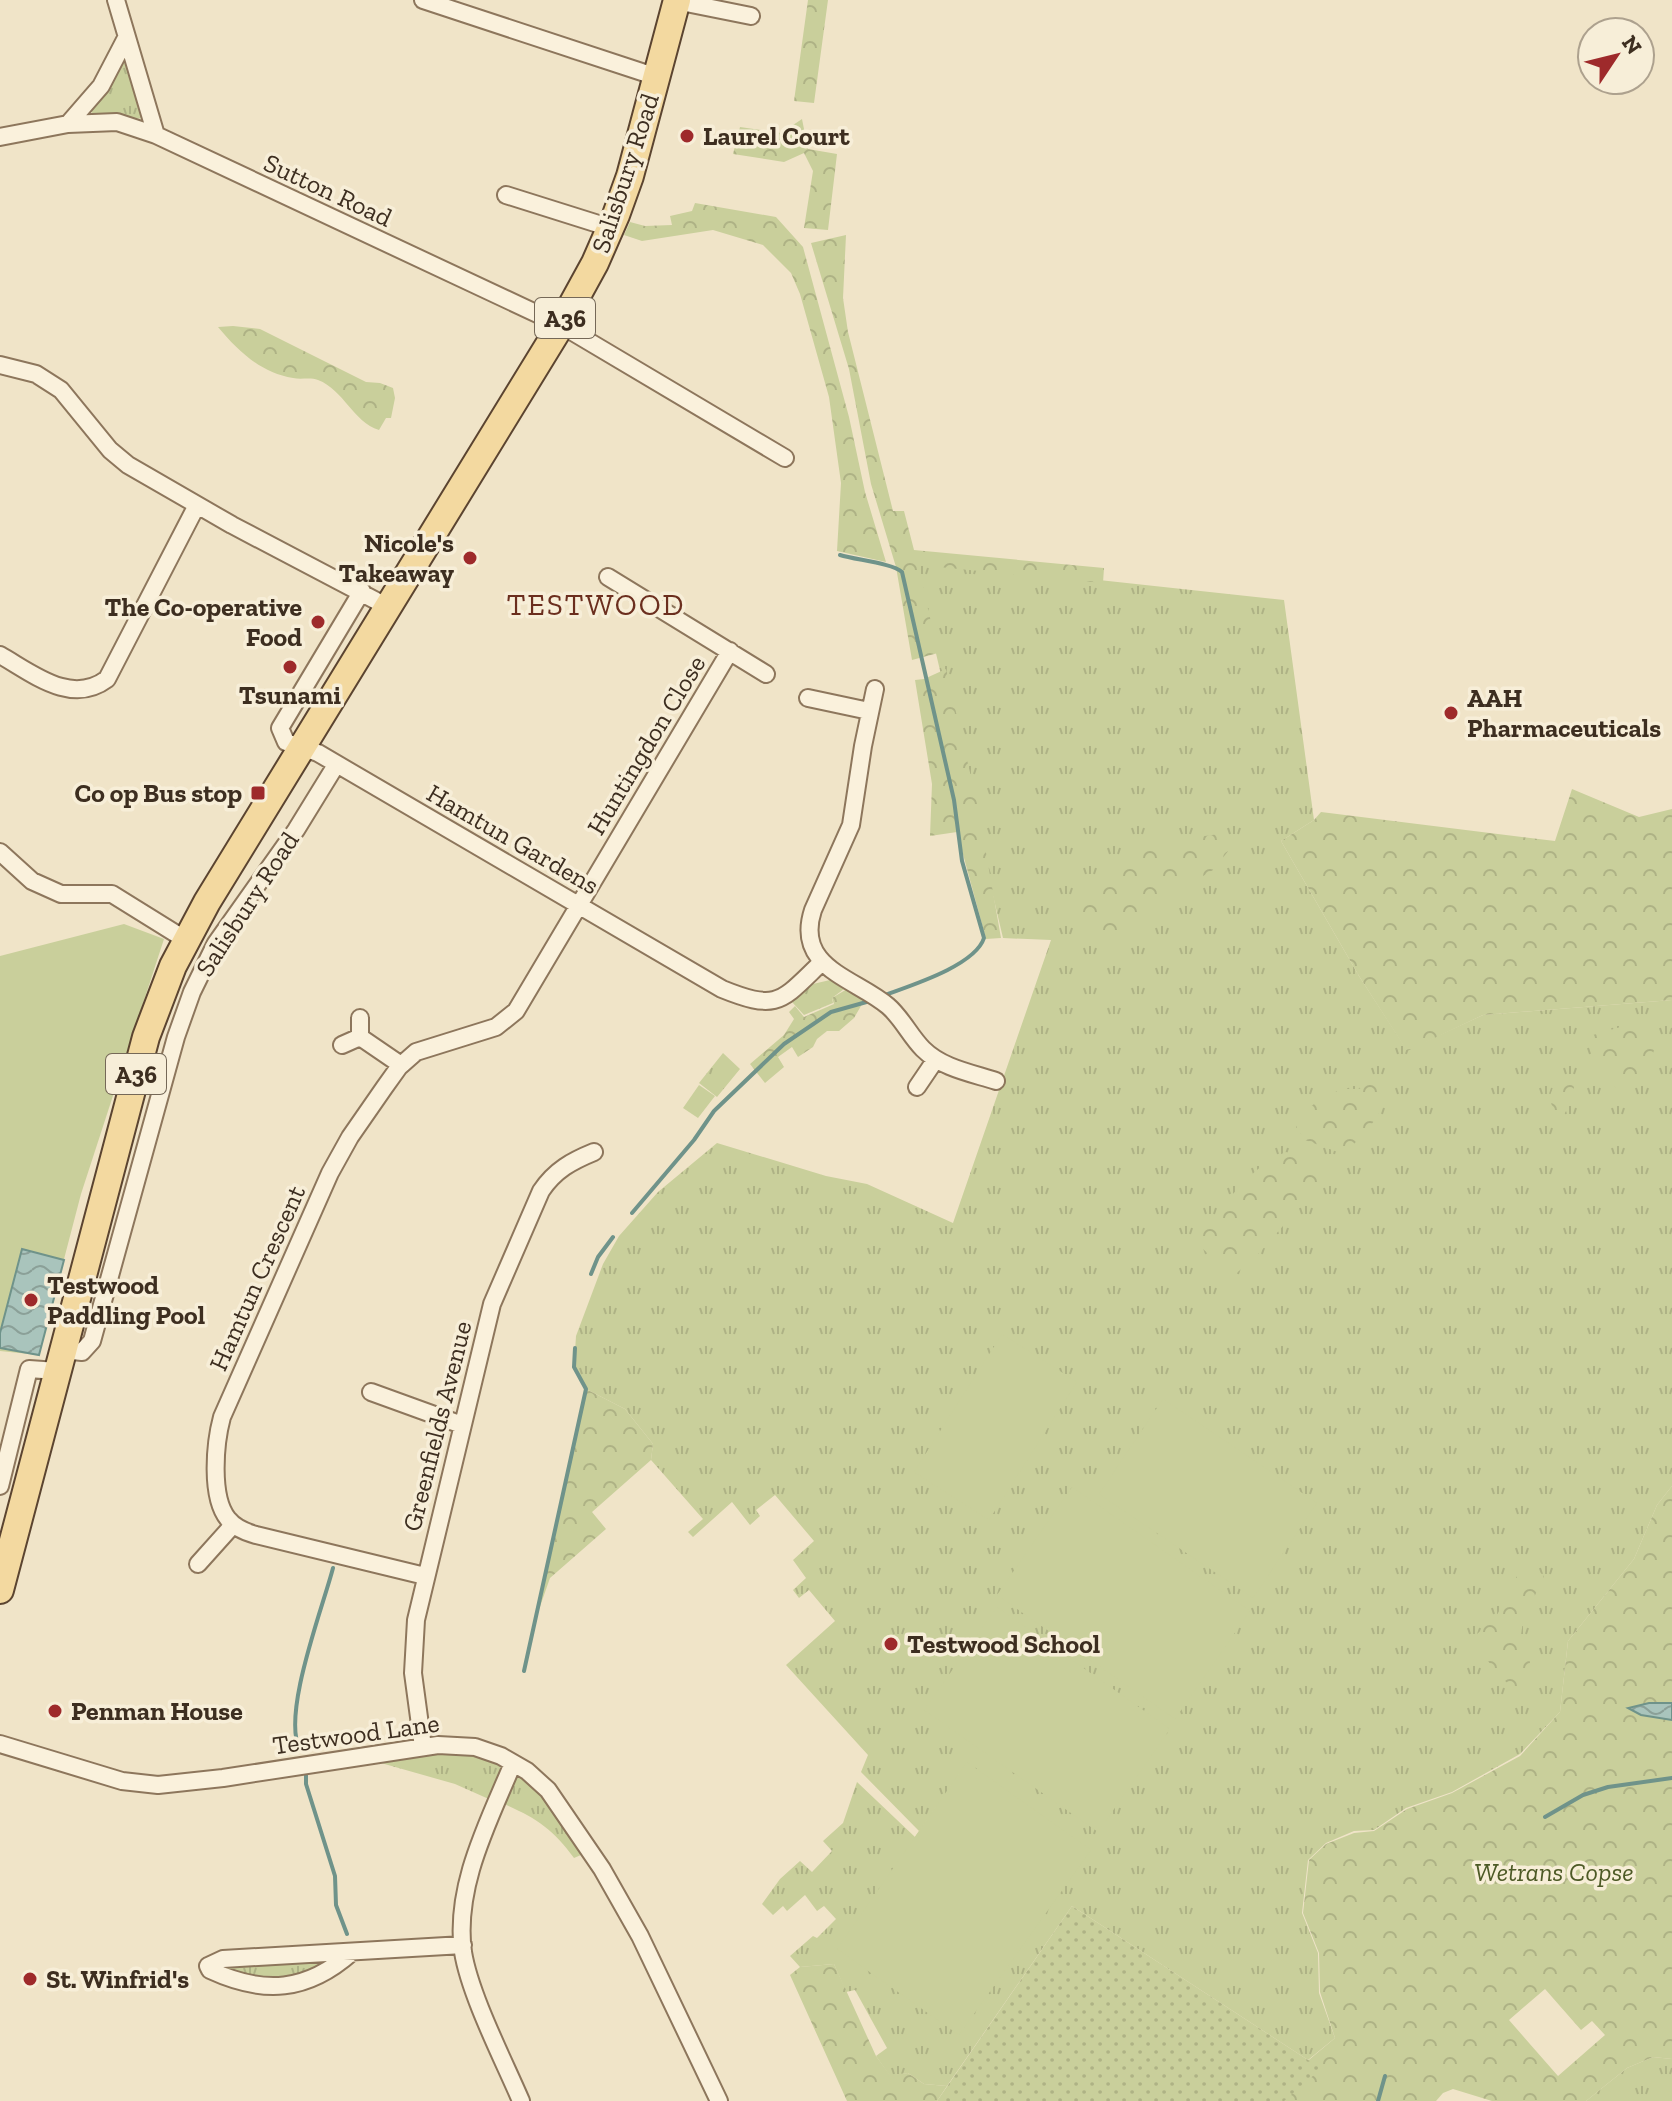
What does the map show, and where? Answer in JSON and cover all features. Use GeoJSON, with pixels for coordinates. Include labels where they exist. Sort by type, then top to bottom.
{"type":"FeatureCollection","features":[{"type":"Feature","properties":{"kind":"main road","name":"Salisbury Road"},"geometry":{"type":"LineString","coordinates":[[0,1590],[146,1037],[163,989],[186,940],[561,325],[595,263],[630,176],[676,1]]}},
{"type":"Feature","properties":{"kind":"street"},"geometry":{"type":"LineString","coordinates":[[116,0],[156,135]]}},
{"type":"Feature","properties":{"kind":"street"},"geometry":{"type":"LineString","coordinates":[[423,0],[657,77]]}},
{"type":"Feature","properties":{"kind":"street"},"geometry":{"type":"LineString","coordinates":[[676,1],[751,16]]}},
{"type":"Feature","properties":{"kind":"street"},"geometry":{"type":"LineString","coordinates":[[68,124],[101,86],[126,38]]}},
{"type":"Feature","properties":{"kind":"street","name":"Sutton Road"},"geometry":{"type":"LineString","coordinates":[[0,137],[68,124],[117,122],[156,135],[561,325],[785,458]]}},
{"type":"Feature","properties":{"kind":"street"},"geometry":{"type":"LineString","coordinates":[[506,195],[611,228]]}},
{"type":"Feature","properties":{"kind":"street"},"geometry":{"type":"LineString","coordinates":[[0,365],[26,370],[45,378],[70,398],[118,457],[197,505],[388,607]]}},
{"type":"Feature","properties":{"kind":"street"},"geometry":{"type":"LineString","coordinates":[[0,655],[49,683],[66,689],[93,688],[107,679],[197,505]]}},
{"type":"Feature","properties":{"kind":"street","name":"Huntingdon Close"},"geometry":{"type":"LineString","coordinates":[[608,577],[766,674]]}},
{"type":"Feature","properties":{"kind":"street"},"geometry":{"type":"LineString","coordinates":[[302,747],[286,742],[280,728],[362,591]]}},
{"type":"Feature","properties":{"kind":"street","name":"Huntingdon Close"},"geometry":{"type":"LineString","coordinates":[[579,905],[730,651]]}},
{"type":"Feature","properties":{"kind":"street"},"geometry":{"type":"LineString","coordinates":[[875,689],[851,825],[809,920],[810,939],[822,962],[887,1005],[923,1049],[936,1059],[996,1081]]}},
{"type":"Feature","properties":{"kind":"street"},"geometry":{"type":"LineString","coordinates":[[808,698],[869,711]]}},
{"type":"Feature","properties":{"kind":"street","name":"Hamtun Gardens"},"geometry":{"type":"LineString","coordinates":[[302,747],[579,905],[698,977],[740,997],[773,1002],[785,997],[822,962]]}},
{"type":"Feature","properties":{"kind":"street","name":"Salisbury Road"},"geometry":{"type":"LineString","coordinates":[[0,1486],[29,1369],[82,1352],[92,1341],[176,1037],[203,966],[296,830],[336,765]]}},
{"type":"Feature","properties":{"kind":"street"},"geometry":{"type":"LineString","coordinates":[[0,852],[32,881],[61,894],[112,894],[141,915],[186,940]]}},
{"type":"Feature","properties":{"kind":"street","name":"Hamtun Crescent"},"geometry":{"type":"LineString","coordinates":[[233,1525],[224,1514],[216,1478],[216,1448],[222,1417],[330,1173],[350,1137],[410,1056],[425,1048],[496,1027],[511,1017],[579,905]]}},
{"type":"Feature","properties":{"kind":"street"},"geometry":{"type":"LineString","coordinates":[[360,1018],[360,1037]]}},
{"type":"Feature","properties":{"kind":"street"},"geometry":{"type":"LineString","coordinates":[[360,1037],[401,1065]]}},
{"type":"Feature","properties":{"kind":"street"},"geometry":{"type":"LineString","coordinates":[[342,1045],[360,1037]]}},
{"type":"Feature","properties":{"kind":"street"},"geometry":{"type":"LineString","coordinates":[[917,1087],[936,1059]]}},
{"type":"Feature","properties":{"kind":"street","name":"Greenfields Avenue"},"geometry":{"type":"LineString","coordinates":[[423,1747],[413,1658],[416,1620],[495,1293],[535,1201],[556,1173],[594,1152]]}},
{"type":"Feature","properties":{"kind":"street"},"geometry":{"type":"LineString","coordinates":[[371,1392],[462,1425]]}},
{"type":"Feature","properties":{"kind":"street"},"geometry":{"type":"LineString","coordinates":[[198,1564],[233,1525],[256,1535],[425,1576]]}},
{"type":"Feature","properties":{"kind":"street","name":"Testwood Lane"},"geometry":{"type":"LineString","coordinates":[[0,1744],[122,1781],[158,1785],[451,1744],[475,1747],[513,1763],[540,1783],[556,1800],[615,1890],[647,1949],[719,2101]]}},
{"type":"Feature","properties":{"kind":"street"},"geometry":{"type":"LineString","coordinates":[[513,1763],[471,1871],[463,1945],[472,1982],[521,2101]]}},
{"type":"Feature","properties":{"kind":"street"},"geometry":{"type":"LineString","coordinates":[[352,1952],[331,1971],[296,1984],[261,1987],[222,1975],[208,1966],[223,1959],[463,1945]]}},
{"type":"Feature","properties":{"kind":"green space"},"geometry":{"type":"Polygon","coordinates":[[[808,0],[828,0],[814,103],[794,101],[808,0]]]}},
{"type":"Feature","properties":{"kind":"green space"},"geometry":{"type":"Polygon","coordinates":[[[124,63],[127,64],[143,112],[142,118],[93,116],[91,109],[124,63]]]}},
{"type":"Feature","properties":{"kind":"green space"},"geometry":{"type":"Polygon","coordinates":[[[802,119],[808,149],[837,154],[828,230],[804,228],[813,171],[804,153],[784,162],[733,154],[740,127],[781,133],[802,119]]]}},
{"type":"Feature","properties":{"kind":"green space"},"geometry":{"type":"Polygon","coordinates":[[[695,203],[776,217],[803,247],[849,417],[865,492],[886,562],[837,551],[841,483],[829,397],[800,294],[791,273],[763,245],[713,230],[642,241],[624,235],[630,222],[645,226],[672,225],[670,216],[692,211],[695,203]]]}},
{"type":"Feature","properties":{"kind":"green space"},"geometry":{"type":"Polygon","coordinates":[[[846,235],[843,298],[848,332],[893,511],[904,511],[914,550],[1104,568],[1103,583],[918,565],[938,653],[912,660],[896,567],[871,484],[849,369],[811,243],[846,235]]]}},
{"type":"Feature","properties":{"kind":"green space"},"geometry":{"type":"Polygon","coordinates":[[[218,327],[260,329],[366,382],[393,388],[395,398],[391,418],[386,418],[379,430],[362,420],[327,385],[315,379],[281,375],[260,366],[218,327]]]}},
{"type":"Feature","properties":{"kind":"green space"},"geometry":{"type":"Polygon","coordinates":[[[914,560],[1284,600],[1314,820],[1281,841],[1359,976],[1407,1050],[1483,1015],[1672,1000],[1672,1486],[1657,1505],[1634,1559],[1568,1641],[1560,1712],[1520,1754],[1452,1792],[1406,1808],[1374,1830],[1354,1831],[1326,1843],[1308,1860],[1302,1913],[1318,1953],[1319,1993],[1335,2038],[1308,2060],[1072,1906],[947,2086],[924,2084],[908,2073],[890,2076],[876,2056],[887,2048],[855,1990],[846,1992],[834,1964],[800,1967],[790,1956],[813,1936],[817,1938],[836,1919],[824,1906],[817,1911],[805,1895],[787,1911],[783,1906],[773,1915],[762,1904],[780,1879],[800,1861],[812,1872],[832,1851],[823,1841],[843,1823],[857,1782],[915,1837],[967,1762],[919,1831],[861,1772],[868,1755],[786,1665],[835,1621],[809,1590],[799,1598],[793,1590],[806,1578],[793,1560],[814,1541],[775,1495],[756,1510],[760,1516],[750,1525],[732,1502],[693,1537],[688,1532],[703,1519],[651,1460],[653,1444],[625,1409],[586,1389],[574,1367],[576,1336],[603,1264],[619,1236],[658,1192],[717,1143],[826,1176],[867,1184],[953,1223],[1051,940],[1003,938],[914,560]]]}},
{"type":"Feature","properties":{"kind":"green space"},"geometry":{"type":"Polygon","coordinates":[[[946,669],[978,807],[1001,938],[986,939],[957,832],[930,836],[932,784],[915,680],[946,669]]]}},
{"type":"Feature","properties":{"kind":"green space"},"geometry":{"type":"Polygon","coordinates":[[[1572,789],[1639,817],[1672,809],[1672,1000],[1483,1015],[1407,1051],[1359,976],[1281,841],[1321,812],[1555,841],[1572,789]]]}},
{"type":"Feature","properties":{"kind":"green space"},"geometry":{"type":"Polygon","coordinates":[[[1219,834],[1229,838],[1229,850],[1213,870],[1155,905],[1109,943],[1089,934],[1075,917],[1093,884],[1144,850],[1184,839],[1219,834]]]}},
{"type":"Feature","properties":{"kind":"green space"},"geometry":{"type":"Polygon","coordinates":[[[124,924],[164,939],[81,1194],[39,1355],[0,1351],[0,956],[124,924]]]}},
{"type":"Feature","properties":{"kind":"green space"},"geometry":{"type":"Polygon","coordinates":[[[830,980],[844,989],[832,998],[833,1003],[804,1015],[792,1002],[813,984],[830,980]]]}},
{"type":"Feature","properties":{"kind":"green space"},"geometry":{"type":"Polygon","coordinates":[[[847,989],[865,999],[854,1018],[839,1031],[827,1031],[813,1047],[798,1057],[792,1047],[778,1057],[784,1067],[765,1083],[750,1064],[784,1035],[794,1019],[789,1012],[795,1006],[804,1017],[834,1004],[832,998],[847,989]]]}},
{"type":"Feature","properties":{"kind":"green space"},"geometry":{"type":"Polygon","coordinates":[[[1624,1026],[1653,1032],[1655,1040],[1649,1063],[1631,1093],[1621,1093],[1590,1049],[1593,1035],[1624,1026]]]}},
{"type":"Feature","properties":{"kind":"green space"},"geometry":{"type":"Polygon","coordinates":[[[723,1053],[740,1069],[717,1097],[699,1083],[723,1053]]]}},
{"type":"Feature","properties":{"kind":"green space"},"geometry":{"type":"Polygon","coordinates":[[[1377,1079],[1388,1080],[1386,1099],[1367,1130],[1343,1154],[1305,1140],[1296,1127],[1310,1107],[1325,1096],[1343,1089],[1359,1089],[1377,1079]]]}},
{"type":"Feature","properties":{"kind":"green space"},"geometry":{"type":"Polygon","coordinates":[[[1566,1079],[1574,1087],[1571,1103],[1563,1116],[1557,1118],[1549,1098],[1554,1085],[1566,1079]]]}},
{"type":"Feature","properties":{"kind":"green space"},"geometry":{"type":"Polygon","coordinates":[[[699,1085],[715,1096],[698,1118],[683,1108],[699,1085]]]}},
{"type":"Feature","properties":{"kind":"green space"},"geometry":{"type":"Polygon","coordinates":[[[1286,1152],[1313,1166],[1320,1174],[1319,1185],[1253,1260],[1230,1278],[1223,1267],[1194,1241],[1248,1179],[1286,1152]]]}},
{"type":"Feature","properties":{"kind":"green space"},"geometry":{"type":"Polygon","coordinates":[[[1002,1334],[1077,1382],[989,1520],[914,1472],[1002,1334]]]}},
{"type":"Feature","properties":{"kind":"green space"},"geometry":{"type":"Polygon","coordinates":[[[586,1389],[625,1409],[653,1444],[651,1460],[592,1512],[606,1529],[550,1578],[536,1618],[586,1389]]]}},
{"type":"Feature","properties":{"kind":"green space"},"geometry":{"type":"Polygon","coordinates":[[[1163,1399],[1317,1503],[1253,1598],[1099,1494],[1163,1399]]]}},
{"type":"Feature","properties":{"kind":"green space","name":"Wetrans Copse"},"geometry":{"type":"Polygon","coordinates":[[[1672,1486],[1672,2059],[1653,2057],[1627,2068],[1586,2101],[1492,2101],[1453,2089],[1443,2093],[1436,2101],[1260,2101],[1335,2038],[1320,1992],[1319,1953],[1303,1913],[1309,1860],[1326,1844],[1354,1833],[1374,1831],[1407,1809],[1452,1793],[1520,1756],[1560,1712],[1568,1641],[1634,1559],[1657,1505],[1672,1486]],[[1545,1989],[1509,2020],[1558,2076],[1605,2035],[1592,2021],[1581,2030],[1545,1989]]]}},
{"type":"Feature","properties":{"kind":"green space"},"geometry":{"type":"Polygon","coordinates":[[[1072,1487],[1250,1611],[1175,1719],[997,1595],[1072,1487]]]}},
{"type":"Feature","properties":{"kind":"green space"},"geometry":{"type":"Polygon","coordinates":[[[1534,1567],[1544,1576],[1523,1621],[1520,1642],[1530,1668],[1523,1686],[1513,1688],[1491,1665],[1475,1636],[1497,1615],[1518,1574],[1534,1567]]]}},
{"type":"Feature","properties":{"kind":"green space"},"geometry":{"type":"Polygon","coordinates":[[[997,1607],[1170,1729],[1098,1832],[924,1710],[997,1607]]]}},
{"type":"Feature","properties":{"kind":"green space"},"geometry":{"type":"Polygon","coordinates":[[[442,1751],[482,1756],[502,1768],[491,1800],[455,1784],[374,1761],[442,1751]]]}},
{"type":"Feature","properties":{"kind":"green space"},"geometry":{"type":"Polygon","coordinates":[[[967,1762],[1091,1850],[959,2035],[837,1949],[967,1762]]]}},
{"type":"Feature","properties":{"kind":"green space"},"geometry":{"type":"Polygon","coordinates":[[[521,1776],[555,1812],[581,1855],[574,1858],[543,1825],[504,1804],[515,1777],[521,1776]]]}},
{"type":"Feature","properties":{"kind":"green space"},"geometry":{"type":"Polygon","coordinates":[[[1072,1906],[1322,2068],[1284,2101],[937,2101],[1072,1906]]]}},
{"type":"Feature","properties":{"kind":"green space"},"geometry":{"type":"Polygon","coordinates":[[[328,1959],[324,1969],[265,1984],[226,1971],[225,1967],[228,1965],[328,1959]]]}},
{"type":"Feature","properties":{"kind":"green space"},"geometry":{"type":"Polygon","coordinates":[[[834,1964],[876,2056],[890,2075],[908,2073],[924,2084],[947,2086],[937,2101],[847,2101],[790,1975],[800,1967],[834,1964]]]}},
{"type":"Feature","properties":{"kind":"green space"},"geometry":{"type":"Polygon","coordinates":[[[1653,2057],[1672,2059],[1672,2101],[1586,2101],[1627,2068],[1653,2057]]]}},
{"type":"Feature","properties":{"kind":"water","name":"Testwood Paddling Pool"},"geometry":{"type":"Polygon","coordinates":[[[22,1249],[64,1260],[39,1355],[0,1348],[0,1333],[22,1249]]]}},
{"type":"Feature","properties":{"kind":"water"},"geometry":{"type":"Polygon","coordinates":[[[1649,1703],[1672,1703],[1672,1720],[1641,1715],[1628,1708],[1649,1703]]]}},
{"type":"Feature","properties":{"kind":"waterway"},"geometry":{"type":"LineString","coordinates":[[840,555],[882,564],[902,572],[954,800],[962,861],[984,938],[978,948],[955,966],[882,996]]}},
{"type":"Feature","properties":{"kind":"waterway"},"geometry":{"type":"LineString","coordinates":[[632,1213],[694,1140],[714,1111],[784,1044],[831,1012],[870,1001]]}},
{"type":"Feature","properties":{"kind":"waterway"},"geometry":{"type":"LineString","coordinates":[[591,1274],[598,1257],[613,1237]]}},
{"type":"Feature","properties":{"kind":"waterway"},"geometry":{"type":"LineString","coordinates":[[524,1671],[586,1389],[574,1367],[575,1348]]}},
{"type":"Feature","properties":{"kind":"waterway"},"geometry":{"type":"LineString","coordinates":[[300,1750],[296,1734],[299,1687],[333,1568]]}},
{"type":"Feature","properties":{"kind":"waterway"},"geometry":{"type":"LineString","coordinates":[[306,1772],[306,1784],[335,1876],[336,1905],[347,1934]]}},
{"type":"Feature","properties":{"kind":"waterway"},"geometry":{"type":"LineString","coordinates":[[1545,1817],[1583,1795],[1608,1787],[1672,1778]]}},
{"type":"Feature","properties":{"kind":"waterway"},"geometry":{"type":"LineString","coordinates":[[1378,2101],[1385,2076]]}},
{"type":"Feature","properties":{"kind":"place","name":"Laurel Court"},"geometry":{"type":"Point","coordinates":[687,136]}},
{"type":"Feature","properties":{"kind":"place","name":"Nicole's Takeaway"},"geometry":{"type":"Point","coordinates":[470,558]}},
{"type":"Feature","properties":{"kind":"place","name":"The Co-operative Food"},"geometry":{"type":"Point","coordinates":[318,622]}},
{"type":"Feature","properties":{"kind":"place","name":"Tsunami"},"geometry":{"type":"Point","coordinates":[290,667]}},
{"type":"Feature","properties":{"kind":"place","name":"AAH Pharmaceuticals"},"geometry":{"type":"Point","coordinates":[1451,713]}},
{"type":"Feature","properties":{"kind":"place","name":"Co op Bus stop"},"geometry":{"type":"Point","coordinates":[258,793]}},
{"type":"Feature","properties":{"kind":"place","name":"Testwood Paddling Pool"},"geometry":{"type":"Point","coordinates":[31,1300]}},
{"type":"Feature","properties":{"kind":"place","name":"Testwood School"},"geometry":{"type":"Point","coordinates":[891,1644]}},
{"type":"Feature","properties":{"kind":"place","name":"Penman House"},"geometry":{"type":"Point","coordinates":[55,1711]}},
{"type":"Feature","properties":{"kind":"place","name":"St. Winfrid's"},"geometry":{"type":"Point","coordinates":[30,1979]}},
{"type":"Feature","properties":{"kind":"district","name":"TESTWOOD"},"geometry":{"type":"Point","coordinates":[596,605]}}]}
